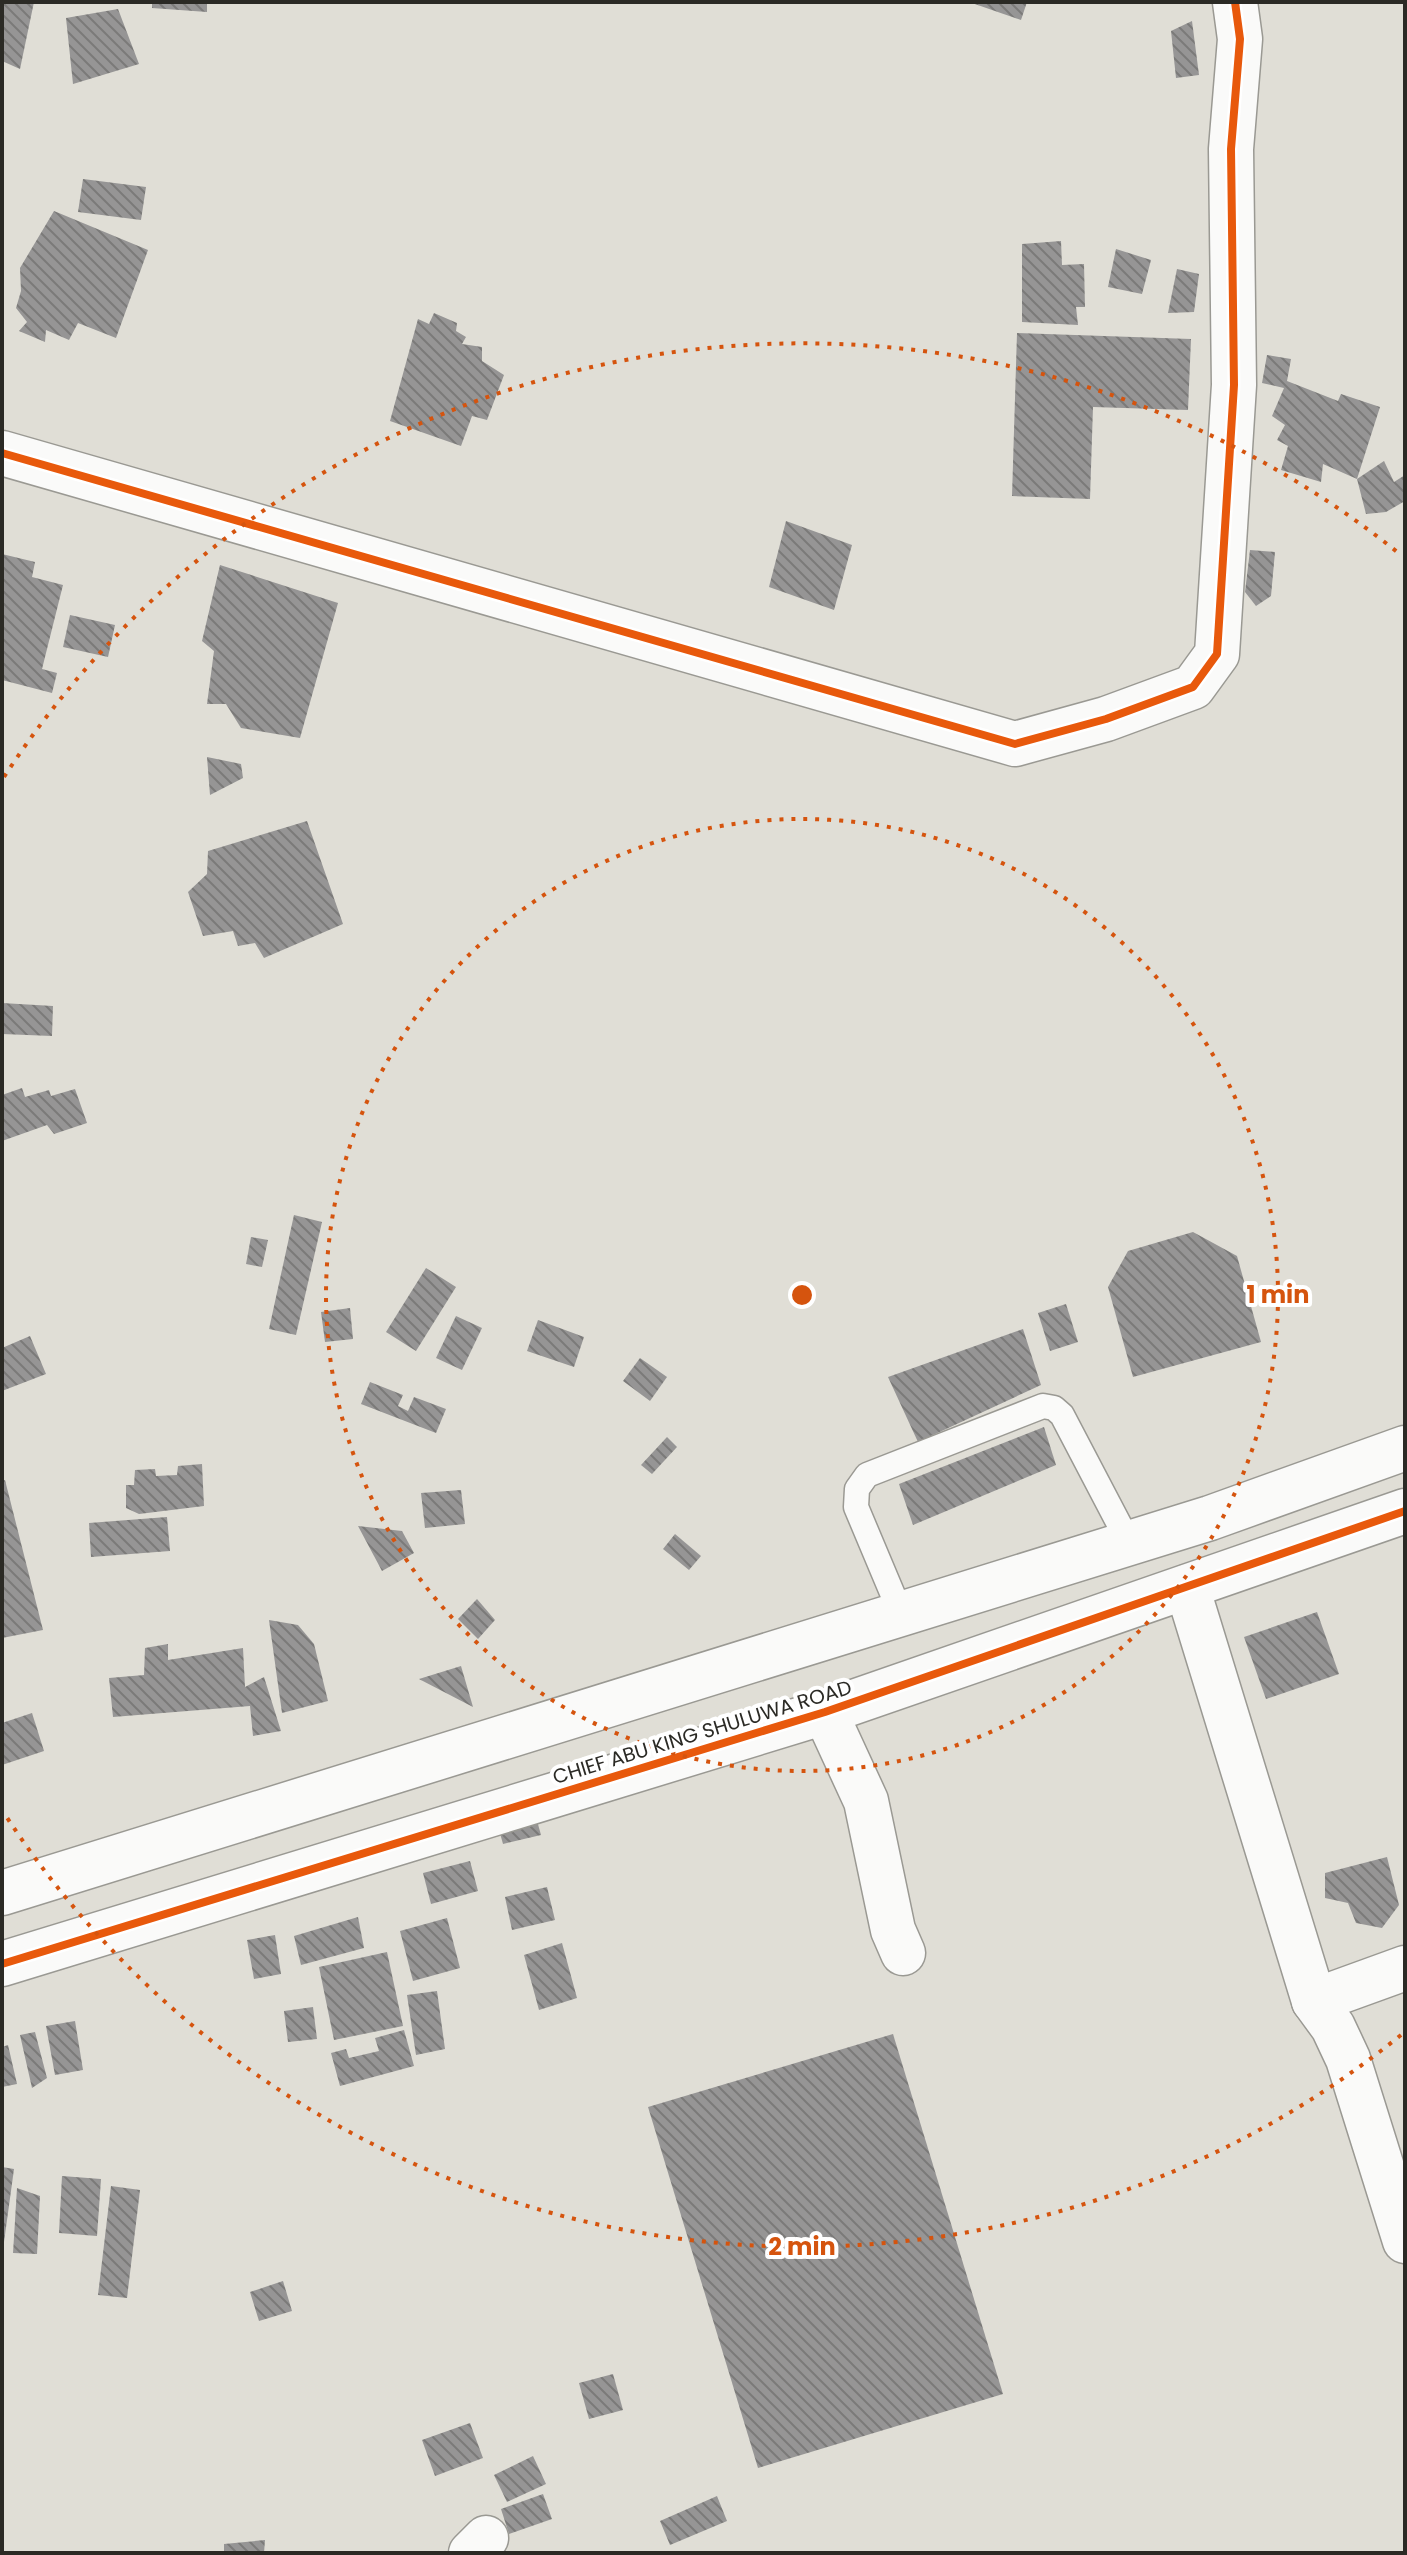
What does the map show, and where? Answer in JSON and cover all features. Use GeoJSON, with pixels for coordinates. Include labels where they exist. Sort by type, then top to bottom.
{"type":"FeatureCollection","features":[{"type":"Feature","properties":{"kind":"street"},"geometry":{"type":"LineString","coordinates":[[2,453],[1015,744],[1106,719],[1193,687],[1217,654],[1234,385],[1231,149],[1240,39],[1235,2]]}},
{"type":"Feature","properties":{"kind":"street"},"geometry":{"type":"LineString","coordinates":[[2,1893],[1210,1518],[1405,1448]]}},
{"type":"Feature","properties":{"kind":"street","name":"CHIEF ABU KING SHULUWA ROAD"},"geometry":{"type":"LineString","coordinates":[[2,1964],[825,1712],[1405,1511]]}},
{"type":"Feature","properties":{"kind":"street"},"geometry":{"type":"LineString","coordinates":[[1187,1587],[1314,2001],[1333,2027],[1348,2059],[1405,2241]]}},
{"type":"Feature","properties":{"kind":"street"},"geometry":{"type":"LineString","coordinates":[[825,1712],[866,1801],[893,1930],[903,1953]]}},
{"type":"Feature","properties":{"kind":"street"},"geometry":{"type":"LineString","coordinates":[[52,1878],[67,1944]]}},
{"type":"Feature","properties":{"kind":"street"},"geometry":{"type":"LineString","coordinates":[[1314,2001],[1405,1968]]}},
{"type":"Feature","properties":{"kind":"lane"},"geometry":{"type":"LineString","coordinates":[[901,1614],[856,1507],[857,1489],[867,1475],[1043,1406],[1054,1408],[1062,1415],[1129,1543]]}},
{"type":"Feature","properties":{"kind":"building"},"geometry":{"type":"Polygon","coordinates":[[[2,2],[34,2],[20,69],[2,61],[2,2]]]}},
{"type":"Feature","properties":{"kind":"building"},"geometry":{"type":"Polygon","coordinates":[[[152,2],[207,2],[207,12],[152,8],[152,2]]]}},
{"type":"Feature","properties":{"kind":"building"},"geometry":{"type":"Polygon","coordinates":[[[969,2],[1027,2],[1021,20],[969,2]]]}},
{"type":"Feature","properties":{"kind":"building"},"geometry":{"type":"Polygon","coordinates":[[[118,9],[139,64],[73,84],[66,18],[118,9]]]}},
{"type":"Feature","properties":{"kind":"building"},"geometry":{"type":"Polygon","coordinates":[[[1192,21],[1199,75],[1176,78],[1171,31],[1192,21]]]}},
{"type":"Feature","properties":{"kind":"building"},"geometry":{"type":"Polygon","coordinates":[[[83,179],[146,187],[141,220],[78,212],[83,179]]]}},
{"type":"Feature","properties":{"kind":"building"},"geometry":{"type":"Polygon","coordinates":[[[54,211],[148,250],[116,338],[78,323],[69,340],[46,330],[45,342],[19,331],[27,322],[16,308],[21,291],[20,268],[54,211]]]}},
{"type":"Feature","properties":{"kind":"building"},"geometry":{"type":"Polygon","coordinates":[[[1061,241],[1062,265],[1084,264],[1085,307],[1076,307],[1078,325],[1022,322],[1022,244],[1061,241]]]}},
{"type":"Feature","properties":{"kind":"building"},"geometry":{"type":"Polygon","coordinates":[[[1116,249],[1151,260],[1142,294],[1108,287],[1116,249]]]}},
{"type":"Feature","properties":{"kind":"building"},"geometry":{"type":"Polygon","coordinates":[[[1177,269],[1199,274],[1194,312],[1168,313],[1177,269]]]}},
{"type":"Feature","properties":{"kind":"building"},"geometry":{"type":"Polygon","coordinates":[[[434,313],[457,323],[456,331],[466,337],[462,344],[482,347],[482,361],[504,375],[487,420],[472,416],[461,446],[390,421],[418,319],[429,324],[434,313]]]}},
{"type":"Feature","properties":{"kind":"building"},"geometry":{"type":"Polygon","coordinates":[[[1017,333],[1191,339],[1188,410],[1093,407],[1090,499],[1012,496],[1017,333]]]}},
{"type":"Feature","properties":{"kind":"building"},"geometry":{"type":"Polygon","coordinates":[[[1267,355],[1291,359],[1287,381],[1338,401],[1341,394],[1380,407],[1357,479],[1323,464],[1321,482],[1281,470],[1288,446],[1277,440],[1285,425],[1272,416],[1284,388],[1262,383],[1267,355]]]}},
{"type":"Feature","properties":{"kind":"building"},"geometry":{"type":"Polygon","coordinates":[[[1384,461],[1394,482],[1405,475],[1405,501],[1386,512],[1366,514],[1357,479],[1384,461]]]}},
{"type":"Feature","properties":{"kind":"building"},"geometry":{"type":"Polygon","coordinates":[[[786,521],[852,545],[834,610],[769,587],[786,521]]]}},
{"type":"Feature","properties":{"kind":"building"},"geometry":{"type":"Polygon","coordinates":[[[1250,550],[1275,552],[1271,596],[1256,606],[1245,592],[1250,550]]]}},
{"type":"Feature","properties":{"kind":"building"},"geometry":{"type":"Polygon","coordinates":[[[2,554],[35,562],[32,577],[63,585],[42,669],[57,673],[52,693],[2,680],[2,554]]]}},
{"type":"Feature","properties":{"kind":"building"},"geometry":{"type":"Polygon","coordinates":[[[220,565],[338,603],[300,738],[241,728],[226,704],[207,704],[214,651],[202,641],[220,565]]]}},
{"type":"Feature","properties":{"kind":"building"},"geometry":{"type":"Polygon","coordinates":[[[70,615],[115,625],[108,657],[63,647],[70,615]]]}},
{"type":"Feature","properties":{"kind":"building"},"geometry":{"type":"Polygon","coordinates":[[[207,757],[241,764],[243,778],[210,795],[207,757]]]}},
{"type":"Feature","properties":{"kind":"building"},"geometry":{"type":"Polygon","coordinates":[[[307,821],[343,924],[264,958],[255,943],[238,946],[233,931],[203,936],[188,892],[207,874],[208,851],[307,821]]]}},
{"type":"Feature","properties":{"kind":"building"},"geometry":{"type":"Polygon","coordinates":[[[2,1003],[53,1006],[52,1036],[2,1034],[2,1003]]]}},
{"type":"Feature","properties":{"kind":"building"},"geometry":{"type":"Polygon","coordinates":[[[22,1088],[25,1097],[49,1090],[51,1096],[75,1089],[87,1123],[54,1134],[47,1125],[2,1141],[2,1095],[22,1088]]]}},
{"type":"Feature","properties":{"kind":"building"},"geometry":{"type":"Polygon","coordinates":[[[294,1215],[322,1222],[296,1335],[269,1329],[294,1215]]]}},
{"type":"Feature","properties":{"kind":"building"},"geometry":{"type":"Polygon","coordinates":[[[1193,1232],[1237,1256],[1261,1342],[1133,1377],[1108,1287],[1128,1251],[1193,1232]]]}},
{"type":"Feature","properties":{"kind":"building"},"geometry":{"type":"Polygon","coordinates":[[[251,1237],[268,1240],[262,1267],[246,1264],[251,1237]]]}},
{"type":"Feature","properties":{"kind":"building"},"geometry":{"type":"Polygon","coordinates":[[[426,1268],[456,1287],[416,1351],[386,1332],[426,1268]]]}},
{"type":"Feature","properties":{"kind":"building"},"geometry":{"type":"Polygon","coordinates":[[[1066,1304],[1078,1342],[1050,1351],[1038,1313],[1066,1304]]]}},
{"type":"Feature","properties":{"kind":"building"},"geometry":{"type":"Polygon","coordinates":[[[350,1308],[353,1339],[325,1342],[321,1312],[350,1308]]]}},
{"type":"Feature","properties":{"kind":"building"},"geometry":{"type":"Polygon","coordinates":[[[456,1316],[482,1328],[462,1370],[436,1358],[456,1316]]]}},
{"type":"Feature","properties":{"kind":"building"},"geometry":{"type":"Polygon","coordinates":[[[538,1320],[584,1337],[574,1367],[527,1351],[538,1320]]]}},
{"type":"Feature","properties":{"kind":"building"},"geometry":{"type":"Polygon","coordinates":[[[1023,1329],[1041,1385],[918,1442],[888,1377],[1023,1329]]]}},
{"type":"Feature","properties":{"kind":"building"},"geometry":{"type":"Polygon","coordinates":[[[30,1336],[46,1374],[2,1391],[2,1348],[30,1336]]]}},
{"type":"Feature","properties":{"kind":"building"},"geometry":{"type":"Polygon","coordinates":[[[640,1358],[667,1377],[650,1401],[623,1381],[640,1358]]]}},
{"type":"Feature","properties":{"kind":"building"},"geometry":{"type":"Polygon","coordinates":[[[370,1382],[403,1395],[398,1406],[408,1411],[414,1397],[446,1409],[436,1433],[361,1404],[370,1382]]]}},
{"type":"Feature","properties":{"kind":"building"},"geometry":{"type":"Polygon","coordinates":[[[1044,1427],[1056,1465],[913,1525],[899,1484],[1044,1427]]]}},
{"type":"Feature","properties":{"kind":"building"},"geometry":{"type":"Polygon","coordinates":[[[667,1437],[677,1447],[652,1474],[641,1465],[667,1437]]]}},
{"type":"Feature","properties":{"kind":"building"},"geometry":{"type":"Polygon","coordinates":[[[202,1464],[204,1506],[139,1514],[126,1508],[126,1485],[134,1485],[135,1470],[155,1469],[156,1476],[177,1475],[178,1466],[202,1464]]]}},
{"type":"Feature","properties":{"kind":"building"},"geometry":{"type":"Polygon","coordinates":[[[5,1480],[43,1630],[2,1638],[2,1481],[5,1480]]]}},
{"type":"Feature","properties":{"kind":"building"},"geometry":{"type":"Polygon","coordinates":[[[461,1490],[465,1524],[425,1528],[421,1493],[461,1490]]]}},
{"type":"Feature","properties":{"kind":"building"},"geometry":{"type":"Polygon","coordinates":[[[167,1517],[170,1551],[91,1557],[89,1523],[167,1517]]]}},
{"type":"Feature","properties":{"kind":"building"},"geometry":{"type":"Polygon","coordinates":[[[358,1526],[402,1531],[414,1553],[382,1571],[358,1526]]]}},
{"type":"Feature","properties":{"kind":"building"},"geometry":{"type":"Polygon","coordinates":[[[675,1534],[701,1556],[689,1570],[663,1549],[675,1534]]]}},
{"type":"Feature","properties":{"kind":"building"},"geometry":{"type":"Polygon","coordinates":[[[477,1599],[495,1620],[478,1639],[458,1619],[477,1599]]]}},
{"type":"Feature","properties":{"kind":"building"},"geometry":{"type":"Polygon","coordinates":[[[1317,1612],[1339,1674],[1266,1699],[1244,1637],[1317,1612]]]}},
{"type":"Feature","properties":{"kind":"building"},"geometry":{"type":"Polygon","coordinates":[[[269,1620],[298,1625],[314,1644],[328,1701],[282,1713],[269,1620]]]}},
{"type":"Feature","properties":{"kind":"building"},"geometry":{"type":"Polygon","coordinates":[[[168,1644],[168,1660],[243,1648],[245,1687],[264,1677],[281,1731],[253,1736],[250,1706],[113,1717],[109,1678],[144,1675],[145,1648],[168,1644]]]}},
{"type":"Feature","properties":{"kind":"building"},"geometry":{"type":"Polygon","coordinates":[[[461,1666],[473,1707],[419,1679],[461,1666]]]}},
{"type":"Feature","properties":{"kind":"building"},"geometry":{"type":"Polygon","coordinates":[[[32,1713],[44,1751],[2,1765],[2,1723],[32,1713]]]}},
{"type":"Feature","properties":{"kind":"building"},"geometry":{"type":"Polygon","coordinates":[[[536,1817],[541,1835],[503,1844],[498,1826],[536,1817]]]}},
{"type":"Feature","properties":{"kind":"building"},"geometry":{"type":"Polygon","coordinates":[[[1387,1857],[1399,1905],[1382,1928],[1356,1923],[1348,1903],[1325,1898],[1325,1873],[1387,1857]]]}},
{"type":"Feature","properties":{"kind":"building"},"geometry":{"type":"Polygon","coordinates":[[[470,1861],[478,1891],[431,1904],[423,1873],[470,1861]]]}},
{"type":"Feature","properties":{"kind":"building"},"geometry":{"type":"Polygon","coordinates":[[[547,1887],[555,1920],[512,1930],[505,1897],[547,1887]]]}},
{"type":"Feature","properties":{"kind":"building"},"geometry":{"type":"Polygon","coordinates":[[[358,1917],[364,1948],[301,1965],[294,1936],[358,1917]]]}},
{"type":"Feature","properties":{"kind":"building"},"geometry":{"type":"Polygon","coordinates":[[[447,1918],[460,1968],[413,1981],[400,1931],[447,1918]]]}},
{"type":"Feature","properties":{"kind":"building"},"geometry":{"type":"Polygon","coordinates":[[[275,1935],[281,1974],[254,1979],[247,1940],[275,1935]]]}},
{"type":"Feature","properties":{"kind":"building"},"geometry":{"type":"Polygon","coordinates":[[[562,1943],[577,1998],[539,2010],[524,1955],[562,1943]]]}},
{"type":"Feature","properties":{"kind":"building"},"geometry":{"type":"Polygon","coordinates":[[[387,1952],[403,2026],[334,2040],[319,1967],[387,1952]]]}},
{"type":"Feature","properties":{"kind":"building"},"geometry":{"type":"Polygon","coordinates":[[[437,1991],[445,2049],[416,2055],[407,1995],[437,1991]]]}},
{"type":"Feature","properties":{"kind":"building"},"geometry":{"type":"Polygon","coordinates":[[[313,2007],[317,2039],[288,2042],[284,2011],[313,2007]]]}},
{"type":"Feature","properties":{"kind":"building"},"geometry":{"type":"Polygon","coordinates":[[[75,2021],[83,2070],[55,2075],[46,2026],[75,2021]]]}},
{"type":"Feature","properties":{"kind":"building"},"geometry":{"type":"Polygon","coordinates":[[[404,2030],[414,2066],[340,2086],[331,2053],[346,2049],[349,2058],[379,2051],[375,2038],[404,2030]]]}},
{"type":"Feature","properties":{"kind":"building"},"geometry":{"type":"Polygon","coordinates":[[[35,2032],[47,2078],[32,2088],[20,2035],[35,2032]]]}},
{"type":"Feature","properties":{"kind":"building"},"geometry":{"type":"Polygon","coordinates":[[[893,2034],[1003,2394],[758,2468],[648,2107],[893,2034]]]}},
{"type":"Feature","properties":{"kind":"building"},"geometry":{"type":"Polygon","coordinates":[[[8,2045],[17,2084],[2,2087],[2,2047],[8,2045]]]}},
{"type":"Feature","properties":{"kind":"building"},"geometry":{"type":"Polygon","coordinates":[[[2,2167],[14,2169],[4,2242],[2,2242],[2,2167]]]}},
{"type":"Feature","properties":{"kind":"building"},"geometry":{"type":"Polygon","coordinates":[[[62,2176],[101,2179],[97,2236],[59,2233],[62,2176]]]}},
{"type":"Feature","properties":{"kind":"building"},"geometry":{"type":"Polygon","coordinates":[[[111,2186],[140,2190],[127,2298],[98,2295],[111,2186]]]}},
{"type":"Feature","properties":{"kind":"building"},"geometry":{"type":"Polygon","coordinates":[[[17,2188],[40,2196],[37,2254],[13,2253],[17,2188]]]}},
{"type":"Feature","properties":{"kind":"building"},"geometry":{"type":"Polygon","coordinates":[[[283,2281],[292,2311],[259,2321],[250,2292],[283,2281]]]}},
{"type":"Feature","properties":{"kind":"building"},"geometry":{"type":"Polygon","coordinates":[[[613,2374],[623,2410],[589,2419],[579,2383],[613,2374]]]}},
{"type":"Feature","properties":{"kind":"building"},"geometry":{"type":"Polygon","coordinates":[[[470,2423],[483,2458],[435,2476],[422,2440],[470,2423]]]}},
{"type":"Feature","properties":{"kind":"building"},"geometry":{"type":"Polygon","coordinates":[[[533,2456],[546,2484],[507,2502],[494,2475],[533,2456]]]}},
{"type":"Feature","properties":{"kind":"building"},"geometry":{"type":"Polygon","coordinates":[[[543,2494],[552,2519],[509,2534],[501,2509],[543,2494]]]}},
{"type":"Feature","properties":{"kind":"building"},"geometry":{"type":"Polygon","coordinates":[[[717,2496],[727,2521],[670,2545],[660,2521],[717,2496]]]}},
{"type":"Feature","properties":{"kind":"building"},"geometry":{"type":"Polygon","coordinates":[[[265,2540],[264,2553],[224,2553],[224,2544],[265,2540]]]}},
{"type":"Feature","properties":{"kind":"cycle path"},"geometry":{"type":"LineString","coordinates":[[2,453],[1015,744],[1106,719],[1193,687],[1217,654],[1234,385],[1231,149],[1240,39],[1235,2]]}},
{"type":"Feature","properties":{"kind":"cycle path"},"geometry":{"type":"LineString","coordinates":[[2,1964],[825,1712],[1405,1511]]}}]}
